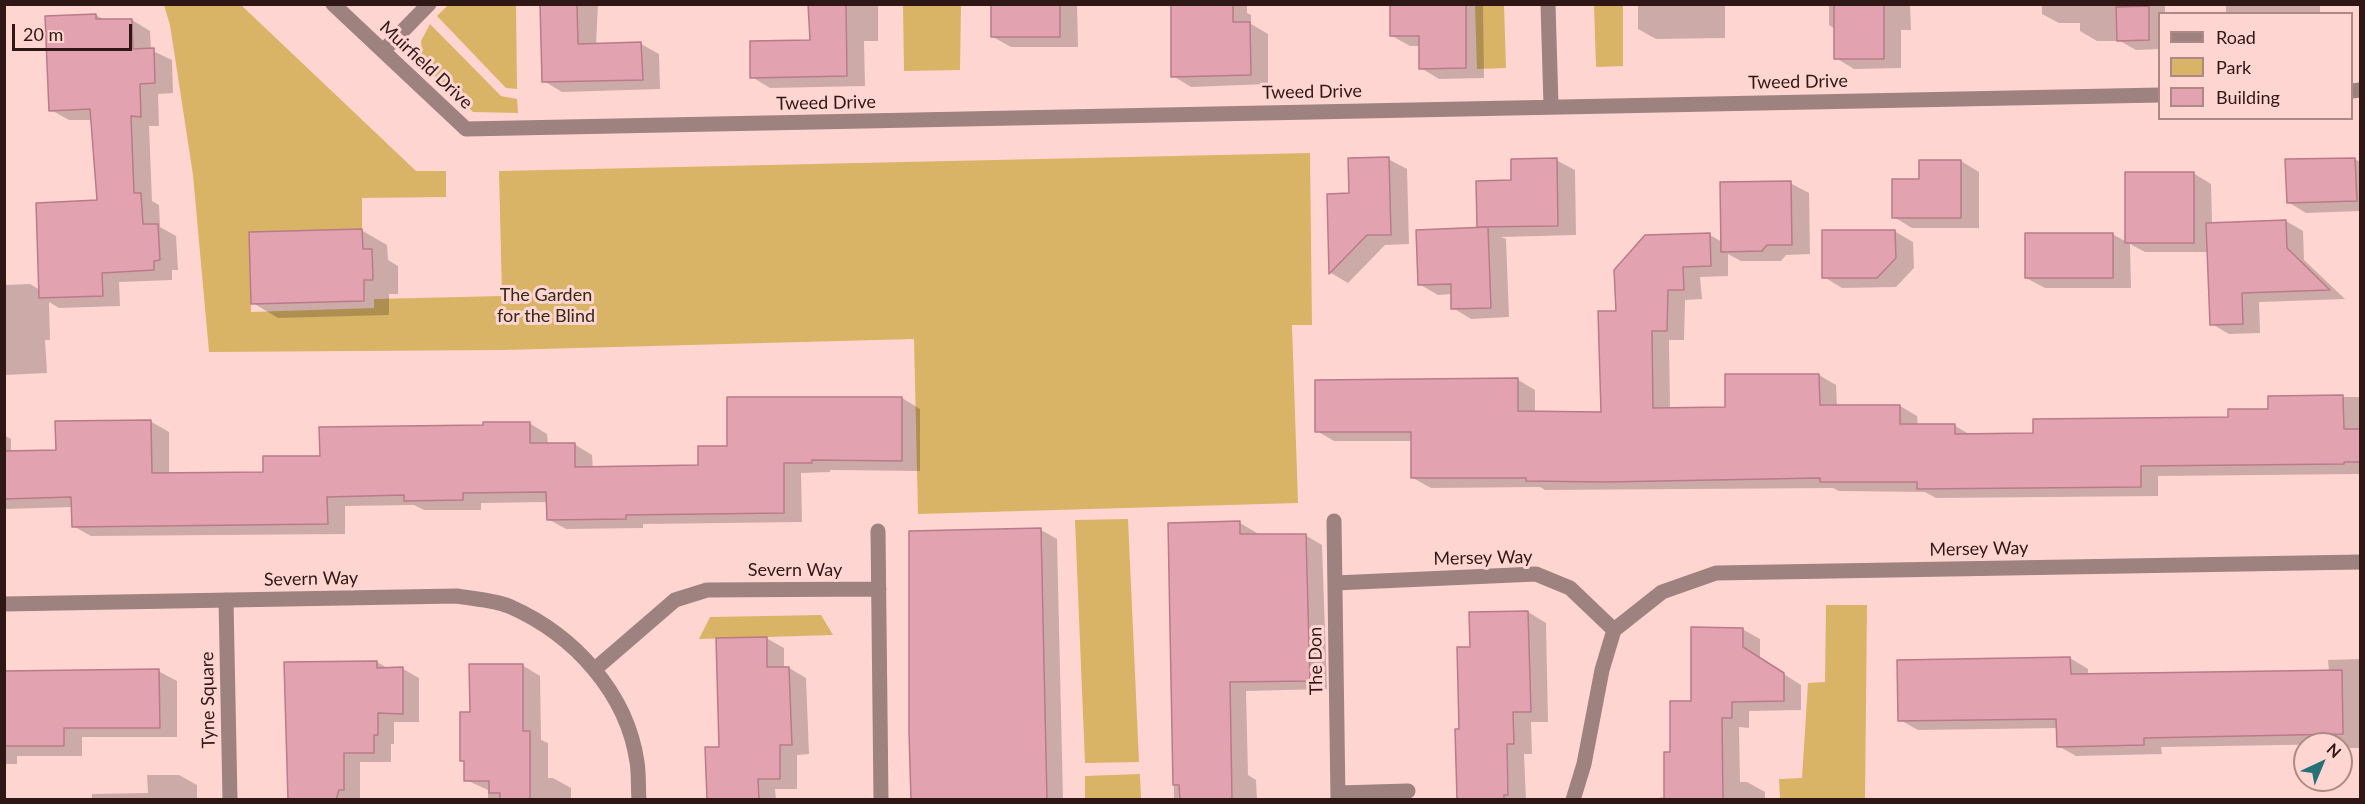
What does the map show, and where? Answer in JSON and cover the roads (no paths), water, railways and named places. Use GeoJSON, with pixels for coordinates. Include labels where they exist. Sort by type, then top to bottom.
{"type":"FeatureCollection","features":[{"type":"Feature","properties":{"kind":"street","name":"Muirfield Drive"},"geometry":{"type":"LineString","coordinates":[[333,4],[466,129]]}},
{"type":"Feature","properties":{"kind":"street"},"geometry":{"type":"LineString","coordinates":[[383,51],[429,4]]}},
{"type":"Feature","properties":{"kind":"street"},"geometry":{"type":"LineString","coordinates":[[1548,4],[1551,106]]}},
{"type":"Feature","properties":{"kind":"street","name":"Tweed Drive"},"geometry":{"type":"LineString","coordinates":[[466,129],[2158,94]]}},
{"type":"Feature","properties":{"kind":"street","name":"The Don"},"geometry":{"type":"LineString","coordinates":[[1334,521],[1338,796]]}},
{"type":"Feature","properties":{"kind":"street"},"geometry":{"type":"LineString","coordinates":[[878,531],[881,800]]}},
{"type":"Feature","properties":{"kind":"street","name":"Mersey Way"},"geometry":{"type":"LineString","coordinates":[[1335,583],[1536,574],[1570,588],[1614,630],[1662,592],[1716,573],[2361,562]]}},
{"type":"Feature","properties":{"kind":"street","name":"Severn Way"},"geometry":{"type":"LineString","coordinates":[[595,669],[675,600],[707,590],[879,589]]}},
{"type":"Feature","properties":{"kind":"street","name":"Severn Way"},"geometry":{"type":"LineString","coordinates":[[4,603],[457,596],[509,606],[557,632],[595,669],[623,714],[637,762],[639,800]]}},
{"type":"Feature","properties":{"kind":"street","name":"Tyne Square"},"geometry":{"type":"LineString","coordinates":[[226,600],[230,800]]}},
{"type":"Feature","properties":{"kind":"street"},"geometry":{"type":"LineString","coordinates":[[1573,800],[1584,764],[1602,670],[1614,630]]}},
{"type":"Feature","properties":{"kind":"street"},"geometry":{"type":"LineString","coordinates":[[1338,796],[1408,791]]}},
{"type":"Feature","properties":{"kind":"park label","name":"The Garden for the Blind"},"geometry":{"type":"Point","coordinates":[546,305]}}]}
